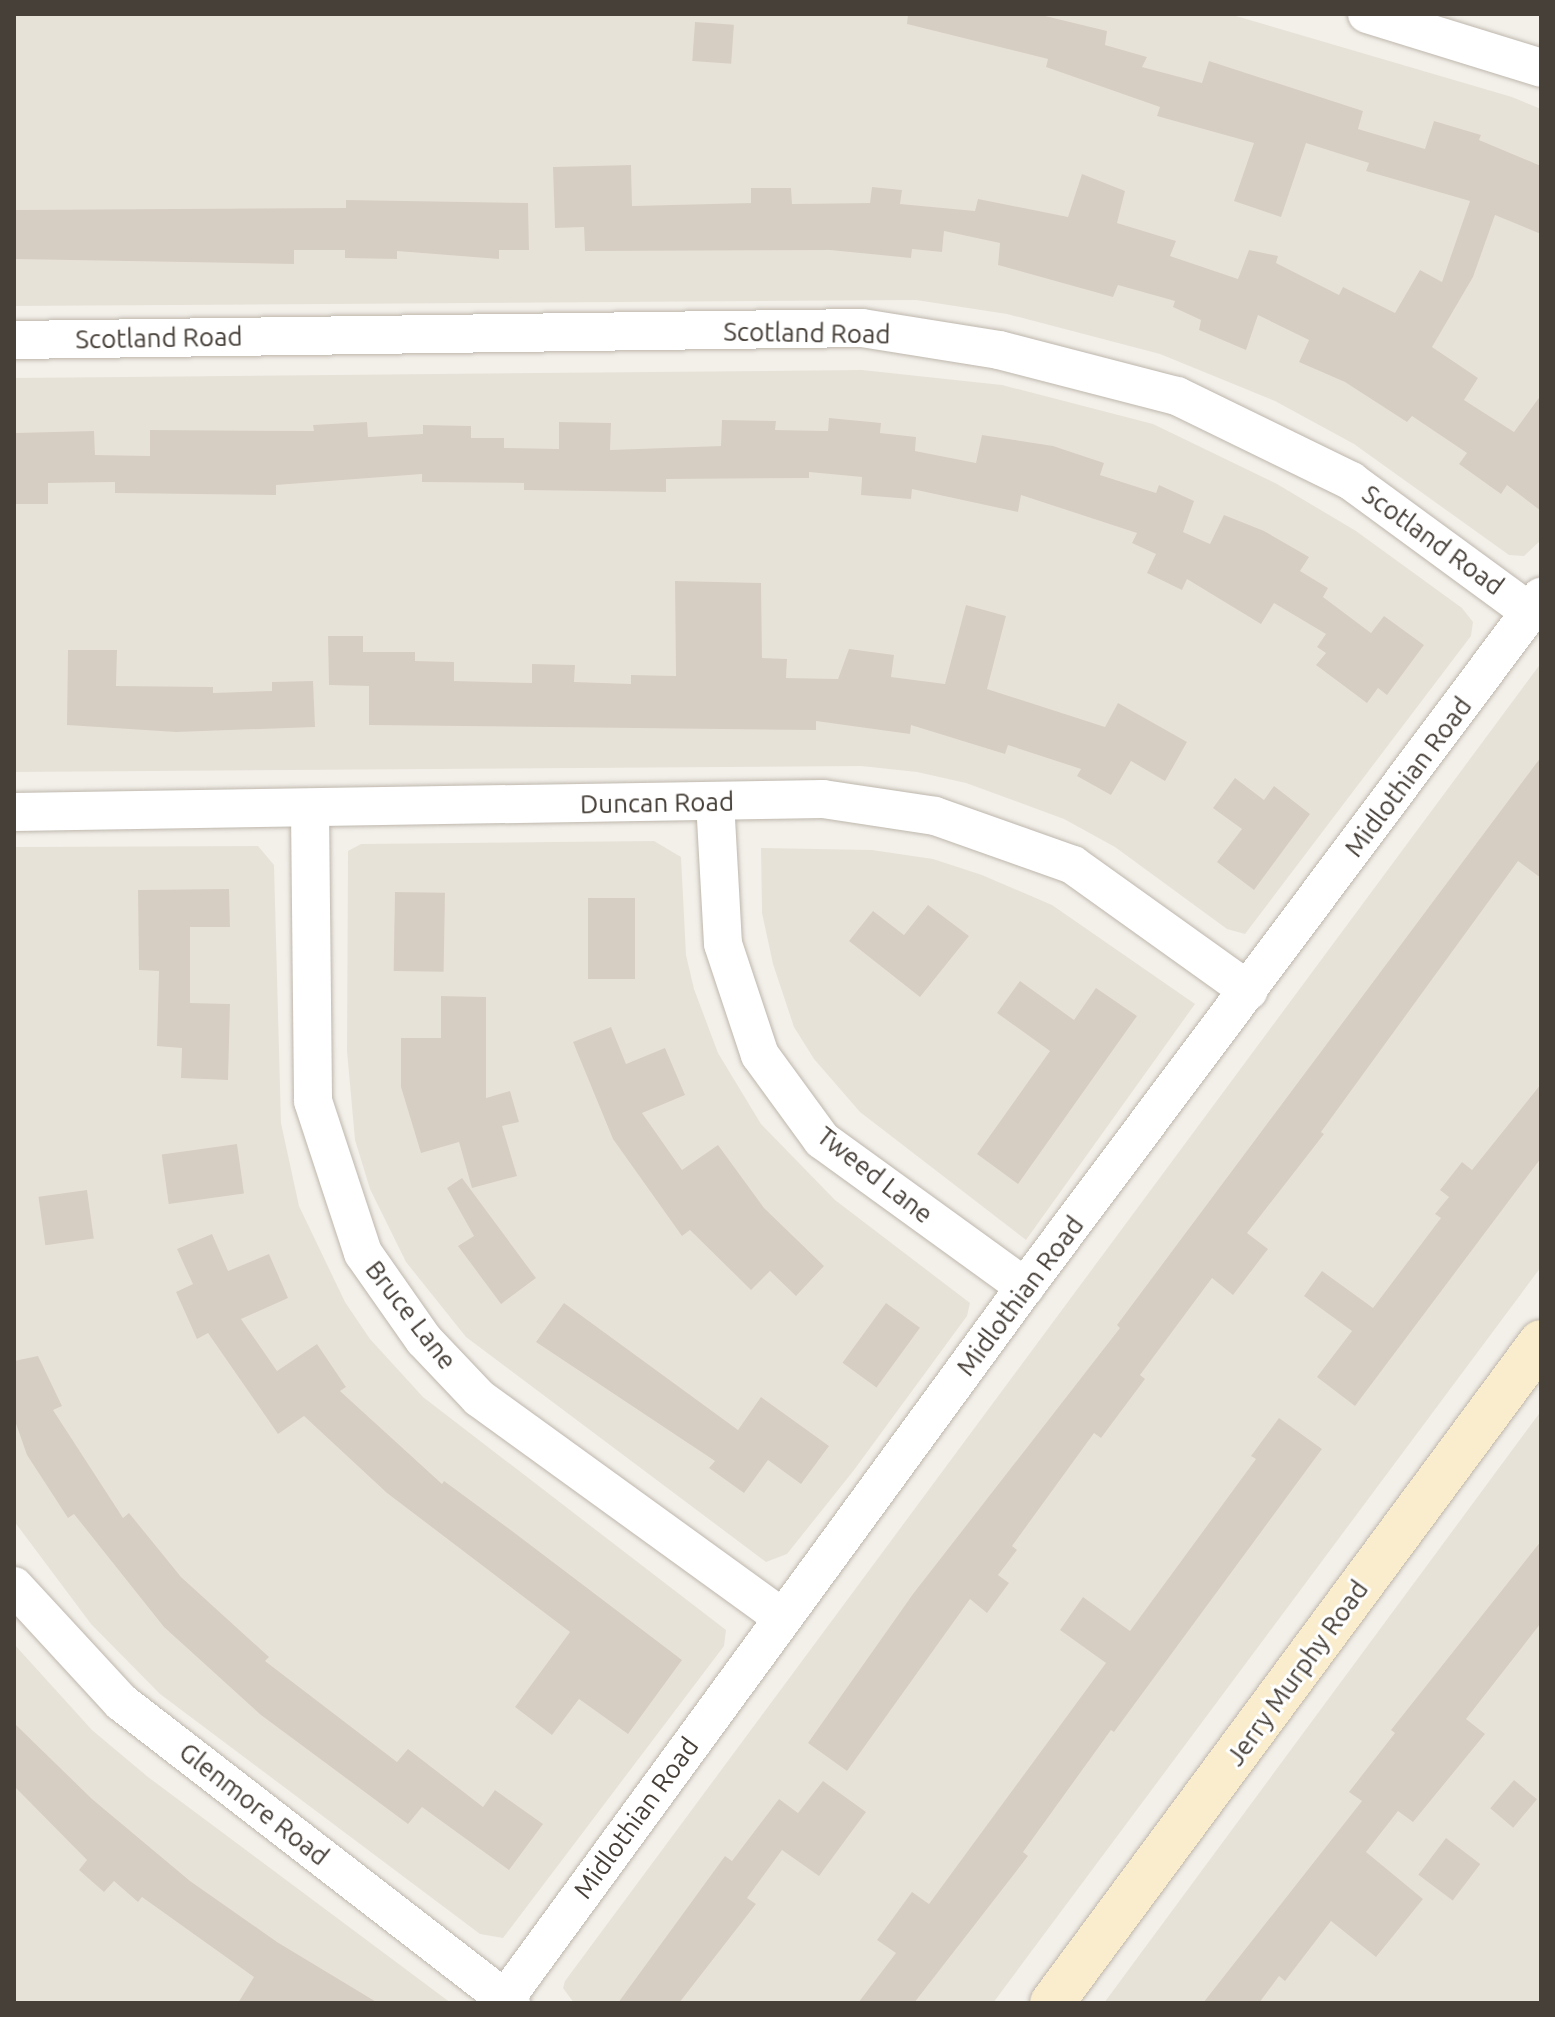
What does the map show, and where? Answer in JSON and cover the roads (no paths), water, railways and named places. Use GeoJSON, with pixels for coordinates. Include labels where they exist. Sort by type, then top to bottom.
{"type":"FeatureCollection","features":[{"type":"Feature","properties":{"kind":"street"},"geometry":{"type":"LineString","coordinates":[[1367,14],[1541,68]]}},
{"type":"Feature","properties":{"kind":"street","name":"Scotland Road"},"geometry":{"type":"LineString","coordinates":[[14,340],[862,328],[999,350],[1177,396],[1351,481],[1536,605]]}},
{"type":"Feature","properties":{"kind":"street","name":"Midlothian Road"},"geometry":{"type":"LineString","coordinates":[[508,2001],[781,1617],[1536,605]]}},
{"type":"Feature","properties":{"kind":"street","name":"Duncan Road"},"geometry":{"type":"LineString","coordinates":[[14,812],[310,810],[823,799],[935,816],[1073,865],[1249,991]]}},
{"type":"Feature","properties":{"kind":"street","name":"Tweed Lane"},"geometry":{"type":"LineString","coordinates":[[715,801],[723,944],[760,1055],[822,1140],[1025,1287]]}},
{"type":"Feature","properties":{"kind":"street","name":"Bruce Lane"},"geometry":{"type":"LineString","coordinates":[[310,810],[313,1101],[363,1253],[424,1340],[479,1398],[781,1617]]}},
{"type":"Feature","properties":{"kind":"street","name":"Jerry Murphy Road"},"geometry":{"type":"LineString","coordinates":[[1052,2003],[1541,1342]]}},
{"type":"Feature","properties":{"kind":"street","name":"Glenmore Road"},"geometry":{"type":"LineString","coordinates":[[14,1586],[121,1702],[508,2001]]}}]}
